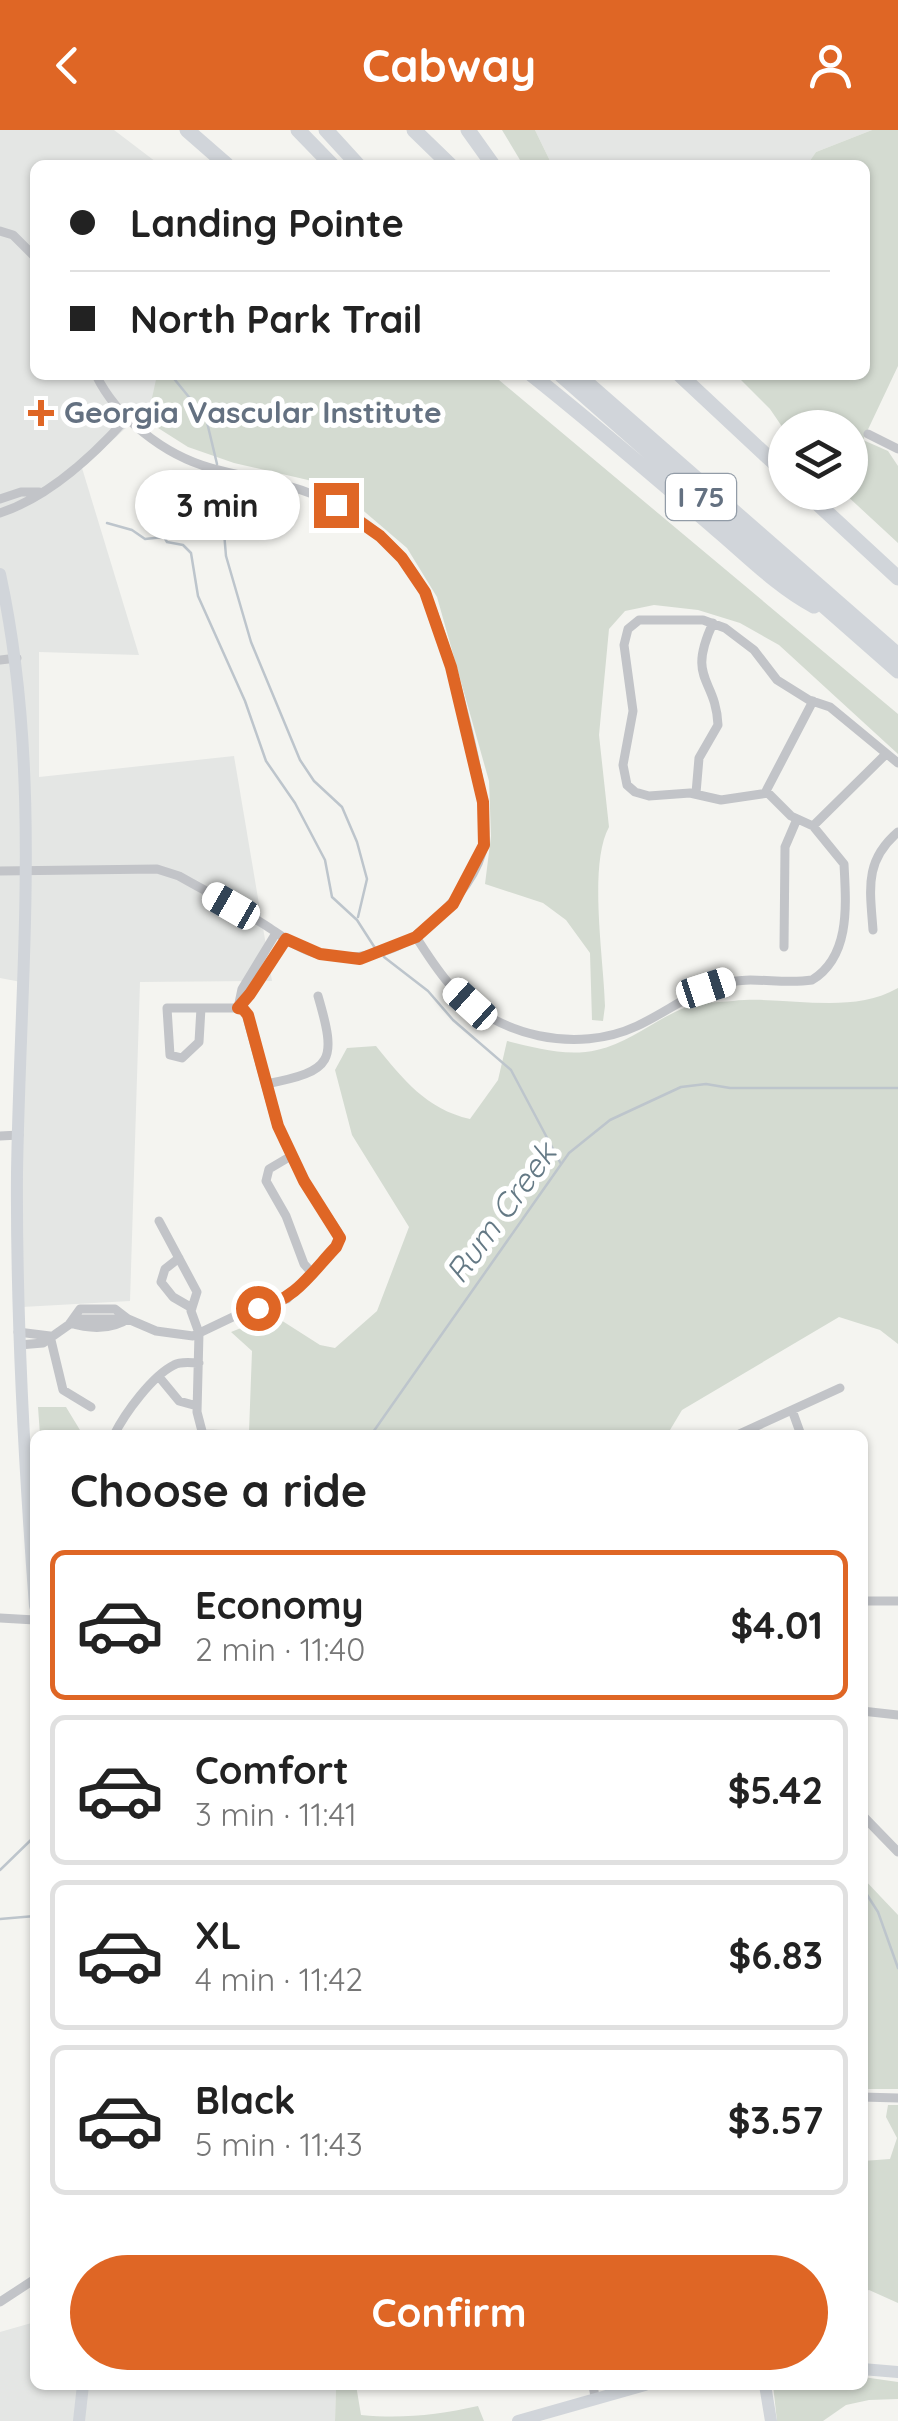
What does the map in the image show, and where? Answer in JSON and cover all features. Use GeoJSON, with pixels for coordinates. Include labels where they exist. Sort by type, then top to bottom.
{"type":"FeatureCollection","features":[{"type":"Feature","properties":{"kind":"highway"},"geometry":{"type":"LineString","coordinates":[[187,130],[221,160]]}},
{"type":"Feature","properties":{"kind":"highway"},"geometry":{"type":"LineString","coordinates":[[298,130],[327,160]]}},
{"type":"Feature","properties":{"kind":"highway"},"geometry":{"type":"LineString","coordinates":[[326,130],[353,160]]}},
{"type":"Feature","properties":{"kind":"highway"},"geometry":{"type":"LineString","coordinates":[[414,130],[445,160]]}},
{"type":"Feature","properties":{"kind":"highway"},"geometry":{"type":"LineString","coordinates":[[468,130],[489,160]]}},
{"type":"Feature","properties":{"kind":"highway"},"geometry":{"type":"LineString","coordinates":[[538,380],[800,598],[840,619]]}},
{"type":"Feature","properties":{"kind":"highway","name":"I 75"},"geometry":{"type":"LineString","coordinates":[[568,380],[898,672]]}},
{"type":"Feature","properties":{"kind":"highway"},"geometry":{"type":"LineString","coordinates":[[584,380],[898,655]]}},
{"type":"Feature","properties":{"kind":"highway","name":"I 75"},"geometry":{"type":"LineString","coordinates":[[685,380],[768,458]]}},
{"type":"Feature","properties":{"kind":"highway"},"geometry":{"type":"LineString","coordinates":[[825,510],[898,578]]}},
{"type":"Feature","properties":{"kind":"street"},"geometry":{"type":"LineString","coordinates":[[0,231],[13,235],[30,251]]}},
{"type":"Feature","properties":{"kind":"street"},"geometry":{"type":"LineString","coordinates":[[0,871],[157,869],[179,876],[281,936],[320,954],[360,959],[416,937],[453,904],[484,845],[483,802],[451,667],[425,592],[402,558],[348,511],[291,486],[208,468],[148,437],[126,419],[99,380]]}},
{"type":"Feature","properties":{"kind":"street"},"geometry":{"type":"LineString","coordinates":[[0,513],[26,504],[83,463],[126,419]]}},
{"type":"Feature","properties":{"kind":"street"},"geometry":{"type":"LineString","coordinates":[[868,434],[898,449]]}},
{"type":"Feature","properties":{"kind":"street"},"geometry":{"type":"LineString","coordinates":[[0,499],[21,492],[39,492]]}},
{"type":"Feature","properties":{"kind":"street"},"geometry":{"type":"LineString","coordinates":[[0,574],[17,658],[25,764],[18,1339],[30,1527]]}},
{"type":"Feature","properties":{"kind":"street"},"geometry":{"type":"LineString","coordinates":[[416,937],[452,988],[470,1004],[509,1026],[559,1039],[589,1039],[634,1028],[706,988],[725,982],[762,978],[812,980],[834,958],[843,937],[844,864],[812,826],[796,819],[765,793],[721,800],[696,793],[643,795],[625,780],[623,765],[633,711],[624,645],[628,630],[644,618],[713,623],[740,637],[777,680],[813,702],[830,706],[898,763]]}},
{"type":"Feature","properties":{"kind":"street"},"geometry":{"type":"LineString","coordinates":[[696,793],[699,758],[718,725],[701,663],[703,644],[713,623]]}},
{"type":"Feature","properties":{"kind":"street"},"geometry":{"type":"LineString","coordinates":[[0,660],[17,658]]}},
{"type":"Feature","properties":{"kind":"street"},"geometry":{"type":"LineString","coordinates":[[765,793],[813,702]]}},
{"type":"Feature","properties":{"kind":"street"},"geometry":{"type":"LineString","coordinates":[[812,826],[886,754]]}},
{"type":"Feature","properties":{"kind":"street"},"geometry":{"type":"LineString","coordinates":[[784,946],[785,851],[796,819]]}},
{"type":"Feature","properties":{"kind":"street"},"geometry":{"type":"LineString","coordinates":[[873,930],[873,867],[882,848],[898,832]]}},
{"type":"Feature","properties":{"kind":"street"},"geometry":{"type":"LineString","coordinates":[[238,1008],[242,989],[281,936]]}},
{"type":"Feature","properties":{"kind":"street"},"geometry":{"type":"LineString","coordinates":[[266,1084],[308,1075],[324,1060],[329,1037],[318,996]]}},
{"type":"Feature","properties":{"kind":"street"},"geometry":{"type":"LineString","coordinates":[[18,1339],[43,1343],[85,1308],[115,1309],[162,1333],[198,1334],[238,1315],[287,1299],[336,1247],[340,1238],[291,1156],[272,1111],[248,1015],[243,1009],[238,1008],[201,1008],[167,1008],[167,1049],[174,1059],[182,1058],[199,1042],[201,1008]]}},
{"type":"Feature","properties":{"kind":"street"},"geometry":{"type":"LineString","coordinates":[[0,1136],[18,1135]]}},
{"type":"Feature","properties":{"kind":"street"},"geometry":{"type":"LineString","coordinates":[[291,1156],[269,1169],[266,1181],[288,1221],[304,1264],[312,1273]]}},
{"type":"Feature","properties":{"kind":"street"},"geometry":{"type":"LineString","coordinates":[[159,1221],[197,1292],[192,1308],[198,1334],[198,1406],[202,1430]]}},
{"type":"Feature","properties":{"kind":"street"},"geometry":{"type":"LineString","coordinates":[[178,1258],[165,1270],[162,1286],[192,1308]]}},
{"type":"Feature","properties":{"kind":"street"},"geometry":{"type":"LineString","coordinates":[[70,1322],[82,1327],[114,1326],[128,1319]]}},
{"type":"Feature","properties":{"kind":"street"},"geometry":{"type":"LineString","coordinates":[[50,1336],[63,1390],[90,1407]]}},
{"type":"Feature","properties":{"kind":"street"},"geometry":{"type":"LineString","coordinates":[[117,1430],[127,1412],[177,1364],[199,1363]]}},
{"type":"Feature","properties":{"kind":"street"},"geometry":{"type":"LineString","coordinates":[[160,1378],[181,1402],[198,1406]]}},
{"type":"Feature","properties":{"kind":"street"},"geometry":{"type":"LineString","coordinates":[[748,1430],[840,1388]]}},
{"type":"Feature","properties":{"kind":"street"},"geometry":{"type":"LineString","coordinates":[[792,1410],[800,1430]]}},
{"type":"Feature","properties":{"kind":"street"},"geometry":{"type":"LineString","coordinates":[[868,1601],[898,1601]]}},
{"type":"Feature","properties":{"kind":"street"},"geometry":{"type":"LineString","coordinates":[[0,1618],[30,1620]]}},
{"type":"Feature","properties":{"kind":"street"},"geometry":{"type":"LineString","coordinates":[[868,1712],[898,1715]]}},
{"type":"Feature","properties":{"kind":"street"},"geometry":{"type":"LineString","coordinates":[[868,1821],[898,1852]]}},
{"type":"Feature","properties":{"kind":"street"},"geometry":{"type":"LineString","coordinates":[[868,2098],[898,2098]]}},
{"type":"Feature","properties":{"kind":"street"},"geometry":{"type":"LineString","coordinates":[[0,2302],[30,2282]]}},
{"type":"Feature","properties":{"kind":"street"},"geometry":{"type":"LineString","coordinates":[[868,2370],[898,2372]]}},
{"type":"Feature","properties":{"kind":"street"},"geometry":{"type":"LineString","coordinates":[[79,2421],[83,2390]]}},
{"type":"Feature","properties":{"kind":"street"},"geometry":{"type":"LineString","coordinates":[[766,2390],[771,2421]]}},
{"type":"Feature","properties":{"kind":"street"},"geometry":{"type":"LineString","coordinates":[[518,2421],[594,2391]]}},
{"type":"Feature","properties":{"kind":"shaded area"},"geometry":{"type":"Polygon","coordinates":[[[0,130],[114,130],[153,160],[30,160],[30,380],[179,380],[82,468],[139,655],[39,652],[39,777],[234,756],[272,981],[140,982],[130,1301],[22,1307],[21,982],[0,978],[0,130]]]}},
{"type":"Feature","properties":{"kind":"shaded area"},"geometry":{"type":"Polygon","coordinates":[[[502,130],[535,130],[550,160],[520,160],[502,130]]]}},
{"type":"Feature","properties":{"kind":"shaded area"},"geometry":{"type":"Polygon","coordinates":[[[535,130],[872,130],[816,152],[810,160],[550,160],[535,130]]]}},
{"type":"Feature","properties":{"kind":"shaded area"},"geometry":{"type":"Polygon","coordinates":[[[872,130],[898,130],[898,366],[868,429],[868,410],[771,410],[741,380],[870,380],[870,160],[810,160],[816,152],[872,130]]]}},
{"type":"Feature","properties":{"kind":"shaded area"},"geometry":{"type":"Polygon","coordinates":[[[156,380],[499,380],[898,714],[898,754],[779,645],[740,623],[698,610],[654,605],[625,611],[609,629],[599,735],[609,827],[599,865],[598,888],[605,1006],[603,1021],[592,1020],[590,953],[566,920],[543,903],[485,884],[491,836],[489,781],[437,597],[407,548],[359,507],[308,480],[234,463],[188,447],[147,421],[156,380]]]}},
{"type":"Feature","properties":{"kind":"shaded area"},"geometry":{"type":"Polygon","coordinates":[[[868,442],[888,451],[898,466],[898,543],[862,510],[868,510],[868,442]]]}},
{"type":"Feature","properties":{"kind":"shaded area"},"geometry":{"type":"Polygon","coordinates":[[[898,988],[898,1344],[880,1330],[839,1317],[682,1410],[670,1430],[249,1430],[252,1351],[231,1332],[273,1315],[320,1345],[335,1348],[377,1311],[409,1227],[352,1135],[335,1070],[347,1048],[376,1046],[428,1100],[470,1119],[498,1080],[507,1041],[552,1051],[586,1052],[621,1042],[692,1006],[753,1000],[838,1003],[879,996],[898,988]]]}},
{"type":"Feature","properties":{"kind":"shaded area"},"geometry":{"type":"Polygon","coordinates":[[[38,1407],[66,1407],[80,1430],[40,1430],[38,1407]]]}},
{"type":"Feature","properties":{"kind":"shaded area"},"geometry":{"type":"Polygon","coordinates":[[[868,1883],[898,1915],[898,2089],[868,2089],[868,1883]]]}},
{"type":"Feature","properties":{"kind":"shaded area"},"geometry":{"type":"Polygon","coordinates":[[[888,2105],[898,2105],[898,2303],[868,2290],[868,2161],[890,2159],[897,2138],[886,2117],[888,2105]]]}},
{"type":"Feature","properties":{"kind":"shaded area"},"geometry":{"type":"Polygon","coordinates":[[[30,2323],[30,2390],[336,2390],[335,2421],[0,2421],[0,2332],[30,2323]]]}},
{"type":"Feature","properties":{"kind":"shaded area"},"geometry":{"type":"Polygon","coordinates":[[[868,2378],[898,2382],[898,2399],[846,2405],[823,2421],[777,2421],[774,2390],[868,2390],[868,2378]]]}},
{"type":"Feature","properties":{"kind":"shaded area"},"geometry":{"type":"Polygon","coordinates":[[[336,2390],[357,2390],[361,2415],[420,2415],[478,2406],[484,2421],[335,2421],[336,2390]]]}},
{"type":"Feature","properties":{"kind":"waterway"},"geometry":{"type":"LineString","coordinates":[[175,380],[206,418],[217,464]]}},
{"type":"Feature","properties":{"kind":"waterway"},"geometry":{"type":"LineString","coordinates":[[219,472],[226,556],[251,642],[300,760],[314,781],[342,807],[357,842],[367,879],[358,917]]}},
{"type":"Feature","properties":{"kind":"waterway"},"geometry":{"type":"LineString","coordinates":[[107,523],[132,530],[145,539],[164,537],[191,553],[198,596],[245,701],[266,761],[295,803],[325,860],[332,897],[357,920],[375,948]]}},
{"type":"Feature","properties":{"kind":"waterway"},"geometry":{"type":"LineString","coordinates":[[384,957],[428,991],[453,1020],[511,1070],[561,1164]]}},
{"type":"Feature","properties":{"kind":"waterway","name":"Rum Creek"},"geometry":{"type":"LineString","coordinates":[[375,1430],[569,1153],[610,1120],[681,1087],[706,1084],[730,1088],[898,1088]]}},
{"type":"Feature","properties":{"kind":"waterway","name":"Rum Creek"},"geometry":{"type":"LineString","coordinates":[[0,1870],[30,1841]]}},
{"type":"Feature","properties":{"kind":"waterway"},"geometry":{"type":"LineString","coordinates":[[868,1896],[878,1912],[898,1968]]}},
{"type":"Feature","properties":{"kind":"waterway"},"geometry":{"type":"LineString","coordinates":[[0,1919],[30,1916]]}},
{"type":"Feature","properties":{"kind":"place","name":"Georgia Vascular Institute"},"geometry":{"type":"Point","coordinates":[41,413]}},
{"type":"Feature","properties":{"kind":"route"},"geometry":{"type":"LineString","coordinates":[[258,1308],[287,1299],[340,1238],[284,1142],[270,1104],[248,1015],[238,1008],[286,939],[320,954],[360,959],[416,937],[453,904],[484,845],[483,802],[451,667],[425,592],[402,558],[380,536],[336,505]]}}]}
